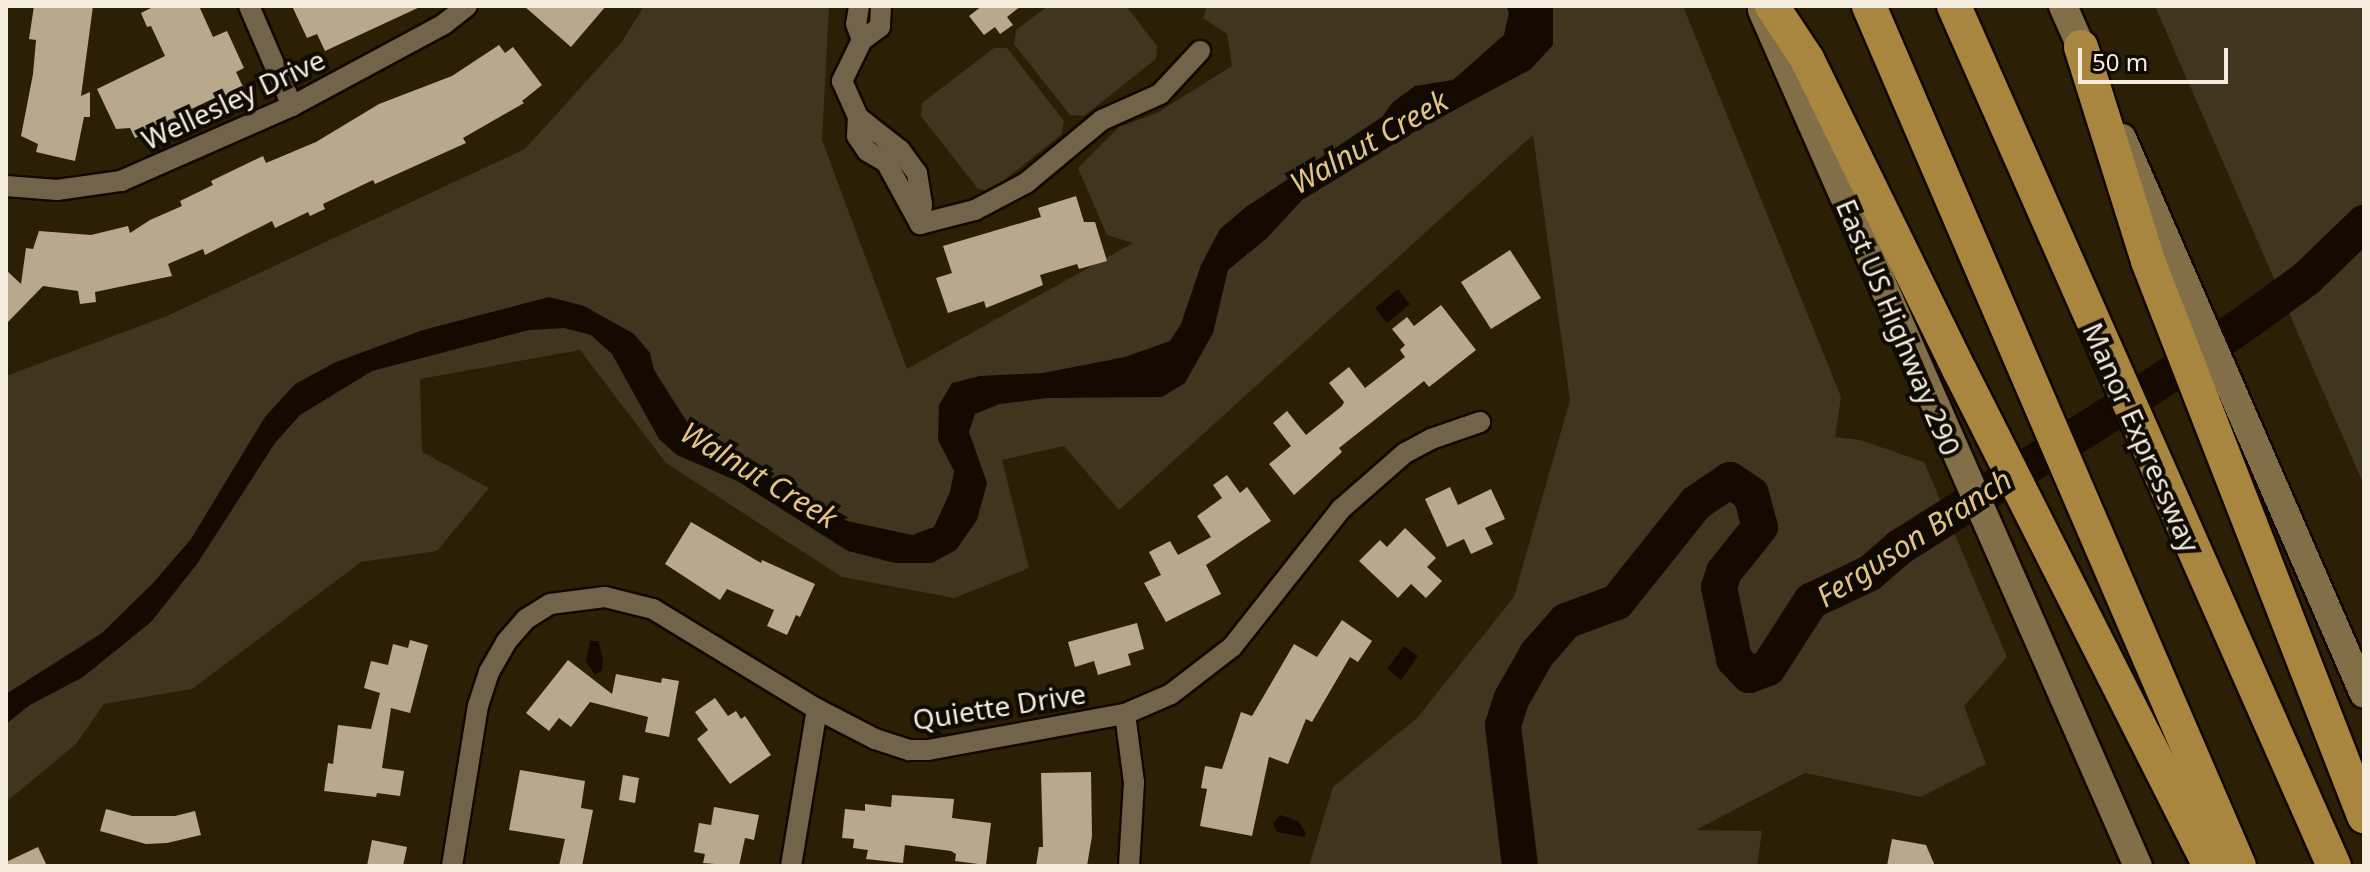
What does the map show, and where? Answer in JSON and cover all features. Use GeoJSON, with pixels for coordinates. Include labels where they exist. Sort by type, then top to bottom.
{"type":"FeatureCollection","features":[{"type":"Feature","properties":{"kind":"highway"},"geometry":{"type":"LineString","coordinates":[[1772,6],[1807,59],[1960,371],[2210,866]]}},
{"type":"Feature","properties":{"kind":"highway"},"geometry":{"type":"LineString","coordinates":[[1869,6],[2239,866]]}},
{"type":"Feature","properties":{"kind":"highway","name":"Manor Expressway"},"geometry":{"type":"LineString","coordinates":[[1954,6],[2170,501],[2334,866]]}},
{"type":"Feature","properties":{"kind":"highway"},"geometry":{"type":"LineString","coordinates":[[2081,47],[2159,252],[2231,478],[2364,816]]}},
{"type":"Feature","properties":{"kind":"main road","name":"East US Highway 290"},"geometry":{"type":"LineString","coordinates":[[1760,6],[2138,866]]}},
{"type":"Feature","properties":{"kind":"main road"},"geometry":{"type":"LineString","coordinates":[[2063,6],[2081,47]]}},
{"type":"Feature","properties":{"kind":"main road"},"geometry":{"type":"LineString","coordinates":[[2159,252],[2262,456],[2364,694]]}},
{"type":"Feature","properties":{"kind":"street"},"geometry":{"type":"LineString","coordinates":[[249,6],[292,106]]}},
{"type":"Feature","properties":{"kind":"street","name":"Wellesley Drive"},"geometry":{"type":"LineString","coordinates":[[6,186],[57,190],[121,181],[292,106],[444,24],[467,6]]}},
{"type":"Feature","properties":{"kind":"street"},"geometry":{"type":"LineString","coordinates":[[859,6],[856,24],[862,40]]}},
{"type":"Feature","properties":{"kind":"street"},"geometry":{"type":"LineString","coordinates":[[881,6],[880,27],[862,40],[842,81],[858,117],[857,136],[867,151],[886,162],[920,224],[975,210],[1026,183],[1102,120],[1160,94],[1200,51]]}},
{"type":"Feature","properties":{"kind":"street","name":"Quiette Drive"},"geometry":{"type":"LineString","coordinates":[[452,866],[478,706],[489,672],[506,642],[526,619],[550,604],[605,597],[653,609],[817,709],[891,746],[918,750],[1125,714],[1171,694],[1232,647],[1341,509],[1405,453],[1431,439],[1480,422]]}},
{"type":"Feature","properties":{"kind":"street"},"geometry":{"type":"LineString","coordinates":[[791,866],[817,709]]}},
{"type":"Feature","properties":{"kind":"street"},"geometry":{"type":"LineString","coordinates":[[1125,714],[1134,782],[1129,866]]}},
{"type":"Feature","properties":{"kind":"shaded area"},"geometry":{"type":"Polygon","coordinates":[[[644,6],[829,6],[822,140],[907,369],[1133,243],[1107,235],[1078,168],[1119,127],[1157,113],[1232,66],[1227,34],[1203,18],[1207,6],[1683,6],[1841,397],[1835,437],[1860,440],[1924,462],[2007,657],[1964,706],[1986,764],[1921,797],[1805,773],[1696,830],[1762,831],[1757,866],[1309,866],[1333,787],[1417,718],[1514,597],[1570,400],[1533,135],[1119,510],[1064,446],[1002,460],[1029,568],[954,598],[842,577],[666,463],[580,350],[420,379],[422,452],[489,488],[437,551],[361,562],[192,689],[104,704],[76,744],[6,802],[6,376],[167,316],[525,149],[621,43],[644,6]]]}},
{"type":"Feature","properties":{"kind":"shaded area"},"geometry":{"type":"Polygon","coordinates":[[[1048,6],[1126,6],[1157,46],[1156,59],[1084,116],[1070,115],[1014,44],[1016,30],[1048,6]]]}},
{"type":"Feature","properties":{"kind":"shaded area"},"geometry":{"type":"Polygon","coordinates":[[[2155,6],[2364,6],[2364,485],[2155,6]]]}},
{"type":"Feature","properties":{"kind":"shaded area"},"geometry":{"type":"Polygon","coordinates":[[[994,48],[1007,48],[1064,121],[1062,134],[991,191],[978,189],[921,116],[922,103],[994,48]]]}},
{"type":"Feature","properties":{"kind":"water","name":"Walnut Creek"},"geometry":{"type":"Polygon","coordinates":[[[1506,6],[1553,6],[1553,45],[1531,69],[1417,130],[1302,200],[1267,238],[1228,270],[1213,333],[1185,383],[1162,397],[1048,398],[999,404],[975,414],[969,432],[987,483],[977,520],[956,550],[932,563],[895,563],[848,551],[737,481],[677,455],[659,439],[612,354],[591,335],[564,328],[529,330],[372,371],[300,415],[275,443],[197,564],[151,622],[83,677],[30,705],[6,724],[6,694],[102,633],[153,583],[191,539],[265,417],[295,384],[336,362],[423,330],[549,297],[584,306],[634,334],[650,353],[654,370],[694,433],[847,521],[912,535],[934,527],[950,492],[954,471],[938,440],[939,405],[952,383],[980,376],[1043,373],[1125,357],[1170,341],[1181,324],[1201,265],[1220,229],[1246,207],[1382,117],[1393,102],[1415,86],[1453,80],[1504,35],[1509,12],[1506,6]]]}},
{"type":"Feature","properties":{"kind":"water"},"geometry":{"type":"Polygon","coordinates":[[[1398,289],[1410,304],[1387,323],[1375,308],[1398,289]]]}},
{"type":"Feature","properties":{"kind":"water"},"geometry":{"type":"Polygon","coordinates":[[[590,641],[598,641],[603,659],[602,670],[595,675],[586,661],[590,641]]]}},
{"type":"Feature","properties":{"kind":"water"},"geometry":{"type":"Polygon","coordinates":[[[1404,646],[1418,656],[1401,680],[1387,669],[1404,646]]]}},
{"type":"Feature","properties":{"kind":"water"},"geometry":{"type":"Polygon","coordinates":[[[1280,815],[1298,821],[1306,833],[1304,837],[1277,832],[1273,823],[1280,815]]]}},
{"type":"Feature","properties":{"kind":"building"},"geometry":{"type":"Polygon","coordinates":[[[34,6],[93,6],[81,96],[90,92],[90,117],[84,117],[75,161],[36,152],[38,144],[21,136],[33,74],[36,40],[29,39],[34,6]]]}},
{"type":"Feature","properties":{"kind":"building"},"geometry":{"type":"Polygon","coordinates":[[[155,6],[199,6],[213,37],[227,31],[244,68],[236,72],[244,89],[225,98],[223,94],[183,113],[186,122],[169,130],[166,124],[135,138],[130,128],[116,129],[97,89],[165,56],[141,13],[155,6]]]}},
{"type":"Feature","properties":{"kind":"building"},"geometry":{"type":"Polygon","coordinates":[[[292,6],[422,6],[325,51],[317,34],[307,38],[292,6]]]}},
{"type":"Feature","properties":{"kind":"building"},"geometry":{"type":"Polygon","coordinates":[[[524,6],[606,6],[571,47],[524,6]]]}},
{"type":"Feature","properties":{"kind":"building"},"geometry":{"type":"Polygon","coordinates":[[[982,6],[1021,6],[1007,17],[1013,25],[1000,34],[995,27],[984,35],[969,16],[982,6]]]}},
{"type":"Feature","properties":{"kind":"building"},"geometry":{"type":"Polygon","coordinates":[[[499,45],[505,53],[513,47],[542,85],[522,101],[524,103],[463,138],[466,143],[375,184],[373,180],[323,204],[325,209],[310,216],[308,212],[275,228],[272,221],[205,255],[203,249],[168,264],[172,276],[95,292],[96,302],[80,304],[78,291],[43,286],[6,324],[6,270],[21,284],[26,248],[33,249],[39,231],[91,235],[128,226],[130,233],[182,206],[180,201],[213,185],[211,181],[263,156],[266,163],[316,142],[379,104],[452,76],[499,45]]]}},
{"type":"Feature","properties":{"kind":"building"},"geometry":{"type":"Polygon","coordinates":[[[1076,196],[1084,222],[1095,222],[1107,261],[1079,269],[1077,264],[1040,275],[1043,285],[986,308],[984,301],[948,313],[936,278],[952,273],[943,246],[1041,217],[1038,208],[1076,196]]]}},
{"type":"Feature","properties":{"kind":"building"},"geometry":{"type":"Polygon","coordinates":[[[1510,250],[1541,298],[1491,329],[1461,282],[1510,250]]]}},
{"type":"Feature","properties":{"kind":"building"},"geometry":{"type":"Polygon","coordinates":[[[1441,305],[1476,350],[1429,387],[1424,381],[1339,448],[1342,452],[1294,495],[1269,464],[1291,446],[1273,423],[1287,411],[1306,435],[1344,402],[1329,383],[1349,367],[1365,388],[1405,357],[1400,350],[1405,345],[1392,329],[1407,317],[1414,326],[1441,305]]]}},
{"type":"Feature","properties":{"kind":"building"},"geometry":{"type":"Polygon","coordinates":[[[1227,475],[1240,493],[1247,487],[1271,521],[1206,565],[1221,594],[1166,622],[1144,583],[1161,575],[1149,552],[1170,541],[1178,555],[1211,537],[1197,516],[1222,498],[1213,485],[1227,475]]]}},
{"type":"Feature","properties":{"kind":"building"},"geometry":{"type":"Polygon","coordinates":[[[1450,487],[1458,505],[1491,489],[1505,519],[1485,528],[1493,544],[1471,554],[1464,539],[1447,547],[1425,499],[1450,487]]]}},
{"type":"Feature","properties":{"kind":"building"},"geometry":{"type":"Polygon","coordinates":[[[691,522],[761,563],[762,560],[815,584],[800,617],[796,615],[787,635],[767,626],[774,610],[727,589],[720,600],[665,564],[691,522]]]}},
{"type":"Feature","properties":{"kind":"building"},"geometry":{"type":"Polygon","coordinates":[[[1405,528],[1436,558],[1427,567],[1442,581],[1426,598],[1411,584],[1398,598],[1359,561],[1380,540],[1387,547],[1405,528]]]}},
{"type":"Feature","properties":{"kind":"building"},"geometry":{"type":"Polygon","coordinates":[[[1342,620],[1372,641],[1358,662],[1350,657],[1312,722],[1306,719],[1288,764],[1269,757],[1252,836],[1200,826],[1207,789],[1201,788],[1205,766],[1222,769],[1241,712],[1252,716],[1294,644],[1317,657],[1342,620]]]}},
{"type":"Feature","properties":{"kind":"building"},"geometry":{"type":"Polygon","coordinates":[[[1137,623],[1144,649],[1128,654],[1131,665],[1098,675],[1094,661],[1075,667],[1068,642],[1137,623]]]}},
{"type":"Feature","properties":{"kind":"building"},"geometry":{"type":"Polygon","coordinates":[[[410,640],[428,645],[410,713],[391,708],[382,768],[404,771],[400,796],[377,793],[376,797],[324,791],[328,763],[333,764],[338,725],[371,729],[380,693],[364,688],[371,661],[388,665],[393,644],[408,648],[410,640]]]}},
{"type":"Feature","properties":{"kind":"building"},"geometry":{"type":"Polygon","coordinates":[[[568,660],[612,694],[616,674],[661,683],[662,678],[679,681],[669,737],[645,732],[648,717],[590,702],[571,727],[559,718],[549,731],[526,713],[568,660]]]}},
{"type":"Feature","properties":{"kind":"building"},"geometry":{"type":"Polygon","coordinates":[[[715,698],[728,716],[736,711],[741,719],[745,716],[771,755],[730,784],[697,739],[708,730],[695,712],[715,698]]]}},
{"type":"Feature","properties":{"kind":"building"},"geometry":{"type":"Polygon","coordinates":[[[520,770],[585,781],[581,808],[593,810],[582,866],[559,866],[565,839],[509,830],[520,770]]]}},
{"type":"Feature","properties":{"kind":"building"},"geometry":{"type":"Polygon","coordinates":[[[1091,772],[1092,836],[1087,866],[1036,866],[1039,847],[1043,847],[1041,773],[1091,772]]]}},
{"type":"Feature","properties":{"kind":"building"},"geometry":{"type":"Polygon","coordinates":[[[623,775],[639,778],[635,803],[619,800],[623,775]]]}},
{"type":"Feature","properties":{"kind":"building"},"geometry":{"type":"Polygon","coordinates":[[[892,795],[954,799],[952,818],[991,823],[986,865],[955,861],[956,854],[951,851],[905,845],[903,863],[866,859],[868,850],[853,848],[854,839],[842,838],[845,809],[865,811],[865,804],[891,807],[892,795]]]}},
{"type":"Feature","properties":{"kind":"building"},"geometry":{"type":"Polygon","coordinates":[[[714,807],[759,815],[754,840],[745,838],[739,866],[703,863],[705,854],[694,852],[699,823],[711,825],[714,807]]]}},
{"type":"Feature","properties":{"kind":"building"},"geometry":{"type":"Polygon","coordinates":[[[106,809],[132,816],[175,816],[195,811],[201,835],[167,843],[146,844],[100,831],[106,809]]]}},
{"type":"Feature","properties":{"kind":"building"},"geometry":{"type":"Polygon","coordinates":[[[1892,839],[1926,845],[1935,866],[1887,866],[1892,839]]]}},
{"type":"Feature","properties":{"kind":"building"},"geometry":{"type":"Polygon","coordinates":[[[372,840],[407,847],[403,866],[367,866],[372,840]]]}},
{"type":"Feature","properties":{"kind":"building"},"geometry":{"type":"Polygon","coordinates":[[[38,847],[47,866],[6,866],[6,862],[38,847]]]}},
{"type":"Feature","properties":{"kind":"waterway","name":"Ferguson Branch"},"geometry":{"type":"LineString","coordinates":[[1520,866],[1503,725],[1512,698],[1537,654],[1566,621],[1617,602],[1696,503],[1730,480],[1751,494],[1760,527],[1724,572],[1719,587],[1734,659],[1749,675],[1768,668],[1811,601],[1870,573],[1900,547],[2134,399],[2306,279],[2364,223]]}}]}
